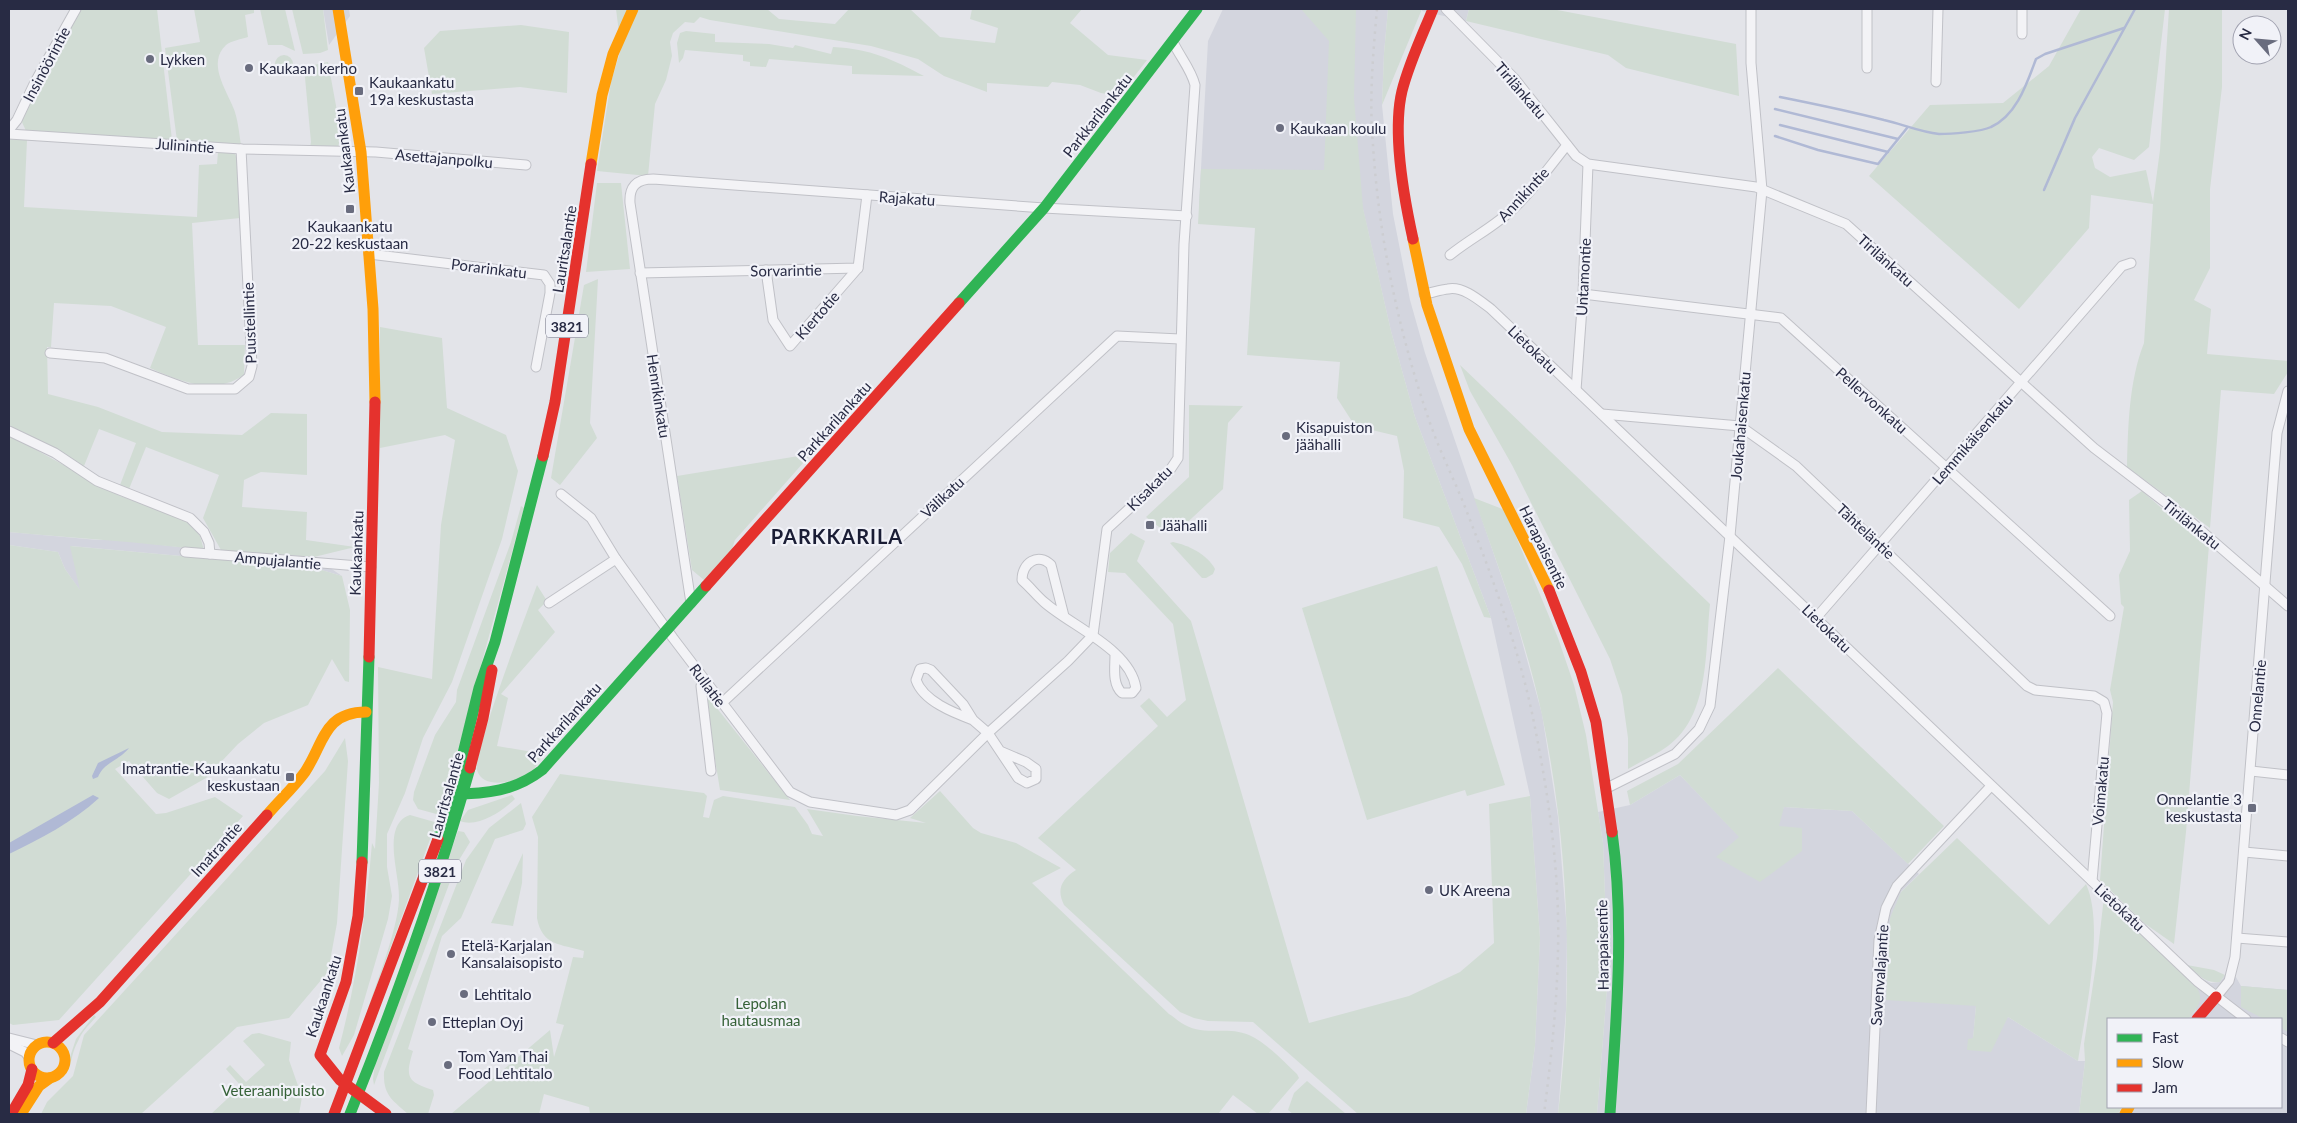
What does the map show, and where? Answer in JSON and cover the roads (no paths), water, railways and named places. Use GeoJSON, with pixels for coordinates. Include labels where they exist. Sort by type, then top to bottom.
{"type":"FeatureCollection","features":[{"type":"Feature","properties":{"kind":"street","name":"Insinöörintie"},"geometry":{"type":"LineString","coordinates":[[9,130],[17,120],[35,82],[76,9]]}},
{"type":"Feature","properties":{"kind":"street","name":"Kaukaankatu"},"geometry":{"type":"LineString","coordinates":[[338,9],[361,152],[369,254],[374,375],[371,567],[362,860],[358,916],[346,982],[320,1055],[324,1064],[347,1084]]}},
{"type":"Feature","properties":{"kind":"street","name":"Lauritsalantie"},"geometry":{"type":"LineString","coordinates":[[358,1093],[421,928],[457,794],[479,688],[495,642],[555,402],[602,95],[613,54],[633,9]]}},
{"type":"Feature","properties":{"kind":"street","name":"Parkkarilankatu"},"geometry":{"type":"LineString","coordinates":[[457,794],[503,790],[530,780],[553,758],[1044,208],[1197,9]]}},
{"type":"Feature","properties":{"kind":"street","name":"Harapaisentie"},"geometry":{"type":"LineString","coordinates":[[1434,9],[1404,85],[1399,133],[1406,205],[1424,294],[1443,356],[1469,429],[1547,585],[1564,628],[1596,722],[1615,853],[1619,973],[1610,1114]]}},
{"type":"Feature","properties":{"kind":"street","name":"Tirilänkatu"},"geometry":{"type":"LineString","coordinates":[[1446,9],[1514,78],[1576,156],[1588,164],[1756,188],[1846,224],[2094,448],[2191,522],[2288,606]]}},
{"type":"Feature","properties":{"kind":"street","name":"Joukahaisenkatu"},"geometry":{"type":"LineString","coordinates":[[1607,788],[1675,754],[1699,729],[1710,706],[1730,536],[1762,190],[1750,63],[1751,9]]}},
{"type":"Feature","properties":{"kind":"street"},"geometry":{"type":"LineString","coordinates":[[1867,9],[1867,68]]}},
{"type":"Feature","properties":{"kind":"street"},"geometry":{"type":"LineString","coordinates":[[1936,82],[1938,9]]}},
{"type":"Feature","properties":{"kind":"street"},"geometry":{"type":"LineString","coordinates":[[2022,9],[2022,34]]}},
{"type":"Feature","properties":{"kind":"street","name":"Kisakatu"},"geometry":{"type":"LineString","coordinates":[[1093,635],[1107,529],[1168,473],[1178,458],[1180,339],[1194,85],[1192,73],[1173,42]]}},
{"type":"Feature","properties":{"kind":"street","name":"Insinöörintie"},"geometry":{"type":"LineString","coordinates":[[17,120],[25,135]]}},
{"type":"Feature","properties":{"kind":"street","name":"Julinintie"},"geometry":{"type":"LineString","coordinates":[[9,134],[241,149],[361,152]]}},
{"type":"Feature","properties":{"kind":"street","name":"Annikintie"},"geometry":{"type":"LineString","coordinates":[[1450,255],[1463,244],[1494,225],[1516,207],[1567,145]]}},
{"type":"Feature","properties":{"kind":"street","name":"Puustellintie"},"geometry":{"type":"LineString","coordinates":[[50,353],[105,358],[188,389],[235,389],[250,378],[252,366],[241,149]]}},
{"type":"Feature","properties":{"kind":"street","name":"Asettajanpolku"},"geometry":{"type":"LineString","coordinates":[[361,152],[526,165]]}},
{"type":"Feature","properties":{"kind":"street","name":"Untamontie"},"geometry":{"type":"LineString","coordinates":[[1576,390],[1583,294],[1588,164]]}},
{"type":"Feature","properties":{"kind":"street","name":"Rajakatu"},"geometry":{"type":"LineString","coordinates":[[631,188],[639,181],[646,179],[1044,208],[1187,216]]}},
{"type":"Feature","properties":{"kind":"street","name":"Henrikinkatu"},"geometry":{"type":"LineString","coordinates":[[631,188],[630,203],[640,273],[691,603]]}},
{"type":"Feature","properties":{"kind":"street"},"geometry":{"type":"LineString","coordinates":[[858,268],[867,195]]}},
{"type":"Feature","properties":{"kind":"street","name":"Porarinkatu"},"geometry":{"type":"LineString","coordinates":[[369,254],[544,275],[550,284],[550,293],[536,367]]}},
{"type":"Feature","properties":{"kind":"street","name":"Lemmikäisenkatu"},"geometry":{"type":"LineString","coordinates":[[1816,618],[2122,266],[2130,263]]}},
{"type":"Feature","properties":{"kind":"street","name":"Sorvarintie"},"geometry":{"type":"LineString","coordinates":[[640,273],[858,268]]}},
{"type":"Feature","properties":{"kind":"street","name":"Kiertotie"},"geometry":{"type":"LineString","coordinates":[[766,270],[774,320],[790,346],[858,268]]}},
{"type":"Feature","properties":{"kind":"street","name":"Lietokatu"},"geometry":{"type":"LineString","coordinates":[[1424,294],[1450,288],[1476,298],[1491,309],[2092,881],[2216,997],[2245,1018]]}},
{"type":"Feature","properties":{"kind":"street","name":"Pellervonkatu"},"geometry":{"type":"LineString","coordinates":[[1583,294],[1781,318],[2110,616]]}},
{"type":"Feature","properties":{"kind":"street","name":"Välikatu"},"geometry":{"type":"LineString","coordinates":[[722,703],[1114,338],[1128,335],[1180,339]]}},
{"type":"Feature","properties":{"kind":"street","name":"Onnelantie"},"geometry":{"type":"LineString","coordinates":[[2216,997],[2229,982],[2234,968],[2277,433],[2288,391]]}},
{"type":"Feature","properties":{"kind":"street"},"geometry":{"type":"LineString","coordinates":[[1602,414],[1740,426]]}},
{"type":"Feature","properties":{"kind":"street","name":"Tähteläntie"},"geometry":{"type":"LineString","coordinates":[[1740,426],[1796,466],[1881,544],[2027,686],[2035,690],[2094,696],[2104,702]]}},
{"type":"Feature","properties":{"kind":"street"},"geometry":{"type":"LineString","coordinates":[[9,431],[55,453],[97,480],[190,518],[204,532],[209,543],[210,554]]}},
{"type":"Feature","properties":{"kind":"street","name":"Rullatie"},"geometry":{"type":"LineString","coordinates":[[561,494],[591,518],[616,559],[702,683],[722,703],[790,792],[810,802],[896,815],[910,810],[988,733]]}},
{"type":"Feature","properties":{"kind":"street","name":"Ampujalantie"},"geometry":{"type":"LineString","coordinates":[[185,552],[371,567]]}},
{"type":"Feature","properties":{"kind":"street"},"geometry":{"type":"LineString","coordinates":[[1064,616],[1051,565],[1046,560],[1038,558],[1032,560],[1025,567],[1022,580],[1044,602],[1064,616],[1093,635],[1115,655]]}},
{"type":"Feature","properties":{"kind":"street"},"geometry":{"type":"LineString","coordinates":[[549,603],[616,559]]}},
{"type":"Feature","properties":{"kind":"street"},"geometry":{"type":"LineString","coordinates":[[988,733],[1068,661],[1093,635]]}},
{"type":"Feature","properties":{"kind":"street"},"geometry":{"type":"LineString","coordinates":[[973,720],[952,712],[923,692],[916,680],[920,669],[926,668],[931,670],[963,704],[973,720],[988,733],[1000,750]]}},
{"type":"Feature","properties":{"kind":"street"},"geometry":{"type":"LineString","coordinates":[[702,683],[711,771]]}},
{"type":"Feature","properties":{"kind":"street","name":"Voimakatu"},"geometry":{"type":"LineString","coordinates":[[2092,881],[2107,713],[2104,702]]}},
{"type":"Feature","properties":{"kind":"street","name":"Imatrantie"},"geometry":{"type":"LineString","coordinates":[[53,1043],[87,1014],[304,772],[335,721],[348,713],[366,712]]}},
{"type":"Feature","properties":{"kind":"street"},"geometry":{"type":"LineString","coordinates":[[2251,771],[2288,775]]}},
{"type":"Feature","properties":{"kind":"street","name":"Savenvalajantie"},"geometry":{"type":"LineString","coordinates":[[1871,1114],[1879,940],[1886,908],[1897,886],[1992,786]]}},
{"type":"Feature","properties":{"kind":"street","name":"Lauritsalantie"},"geometry":{"type":"LineString","coordinates":[[347,1084],[457,794]]}},
{"type":"Feature","properties":{"kind":"street"},"geometry":{"type":"LineString","coordinates":[[2244,852],[2288,856]]}},
{"type":"Feature","properties":{"kind":"street"},"geometry":{"type":"LineString","coordinates":[[2237,938],[2288,942]]}},
{"type":"Feature","properties":{"kind":"street"},"geometry":{"type":"LineString","coordinates":[[2198,1018],[2216,997]]}},
{"type":"Feature","properties":{"kind":"street","name":"Imatrantie"},"geometry":{"type":"LineString","coordinates":[[64,1054],[87,1014]]}},
{"type":"Feature","properties":{"kind":"street"},"geometry":{"type":"LineString","coordinates":[[9,1038],[37,1045],[45,1042],[53,1043],[64,1054],[63,1069],[40,1086],[21,1114]]}},
{"type":"Feature","properties":{"kind":"street"},"geometry":{"type":"LineString","coordinates":[[9,1044],[25,1052],[29,1057],[32,1069],[28,1085],[11,1114]]}},
{"type":"Feature","properties":{"kind":"street"},"geometry":{"type":"LineString","coordinates":[[29,1057],[37,1045]]}},
{"type":"Feature","properties":{"kind":"street"},"geometry":{"type":"LineString","coordinates":[[32,1069],[40,1076],[50,1078]]}},
{"type":"Feature","properties":{"kind":"street"},"geometry":{"type":"LineString","coordinates":[[347,1084],[386,1114]]}},
{"type":"Feature","properties":{"kind":"street","name":"3821"},"geometry":{"type":"LineString","coordinates":[[334,1114],[347,1084]]}},
{"type":"Feature","properties":{"kind":"street","name":"3821"},"geometry":{"type":"LineString","coordinates":[[350,1114],[358,1093]]}},
{"type":"Feature","properties":{"kind":"water"},"geometry":{"type":"Polygon","coordinates":[[[129,748],[108,764],[98,777],[93,779],[92,776],[98,763],[129,748]]]}},
{"type":"Feature","properties":{"kind":"water"},"geometry":{"type":"Polygon","coordinates":[[[93,795],[99,798],[78,815],[44,836],[9,854],[9,843],[93,795]]]}},
{"type":"Feature","properties":{"kind":"waterway"},"geometry":{"type":"LineString","coordinates":[[2044,190],[2075,118],[2135,9]]}},
{"type":"Feature","properties":{"kind":"waterway"},"geometry":{"type":"LineString","coordinates":[[1780,97],[1932,133],[1950,134],[1980,130],[1991,127],[2008,115],[2020,98],[2036,59],[2045,54],[2124,28]]}},
{"type":"Feature","properties":{"kind":"waterway"},"geometry":{"type":"LineString","coordinates":[[1775,109],[1898,139]]}},
{"type":"Feature","properties":{"kind":"waterway"},"geometry":{"type":"LineString","coordinates":[[1780,125],[1888,152]]}},
{"type":"Feature","properties":{"kind":"waterway"},"geometry":{"type":"LineString","coordinates":[[1775,136],[1818,150],[1878,164],[1907,128]]}},
{"type":"Feature","properties":{"kind":"railway"},"geometry":{"type":"LineString","coordinates":[[1377,9],[1371,111],[1380,216],[1392,286],[1409,355],[1430,423],[1475,532],[1494,583],[1519,661],[1532,713],[1548,801],[1557,890],[1558,950],[1553,1032],[1544,1114]]}},
{"type":"Feature","properties":{"kind":"place","name":"Lykken"},"geometry":{"type":"Point","coordinates":[150,59]}},
{"type":"Feature","properties":{"kind":"place","name":"Kaukaan kerho"},"geometry":{"type":"Point","coordinates":[249,68]}},
{"type":"Feature","properties":{"kind":"place","name":"Kaukaankatu 19a keskustasta"},"geometry":{"type":"Point","coordinates":[359,91]}},
{"type":"Feature","properties":{"kind":"place","name":"Kaukaan koulu"},"geometry":{"type":"Point","coordinates":[1280,128]}},
{"type":"Feature","properties":{"kind":"place","name":"Kaukaankatu 20-22 keskustaan"},"geometry":{"type":"Point","coordinates":[350,209]}},
{"type":"Feature","properties":{"kind":"place","name":"Kisapuiston jäähalli"},"geometry":{"type":"Point","coordinates":[1286,436]}},
{"type":"Feature","properties":{"kind":"place","name":"Jäähalli"},"geometry":{"type":"Point","coordinates":[1150,525]}},
{"type":"Feature","properties":{"kind":"place","name":"Imatrantie-Kaukaankatu keskustaan"},"geometry":{"type":"Point","coordinates":[290,777]}},
{"type":"Feature","properties":{"kind":"place","name":"Onnelantie 3 keskustasta"},"geometry":{"type":"Point","coordinates":[2252,808]}},
{"type":"Feature","properties":{"kind":"place","name":"UK Areena"},"geometry":{"type":"Point","coordinates":[1429,890]}},
{"type":"Feature","properties":{"kind":"place","name":"Etelä-Karjalan Kansalaisopisto"},"geometry":{"type":"Point","coordinates":[451,954]}},
{"type":"Feature","properties":{"kind":"place","name":"Lehtitalo"},"geometry":{"type":"Point","coordinates":[464,994]}},
{"type":"Feature","properties":{"kind":"place","name":"Etteplan Oyj"},"geometry":{"type":"Point","coordinates":[432,1022]}},
{"type":"Feature","properties":{"kind":"place","name":"Tom Yam Thai Food Lehtitalo"},"geometry":{"type":"Point","coordinates":[448,1065]}},
{"type":"Feature","properties":{"kind":"district","name":"PARKKARILA"},"geometry":{"type":"Point","coordinates":[837,536]}},
{"type":"Feature","properties":{"kind":"park label","name":"Lepolan hautausmaa"},"geometry":{"type":"Point","coordinates":[761,1012]}},
{"type":"Feature","properties":{"kind":"park label","name":"Veteraanipuisto"},"geometry":{"type":"Point","coordinates":[273,1090]}}]}
